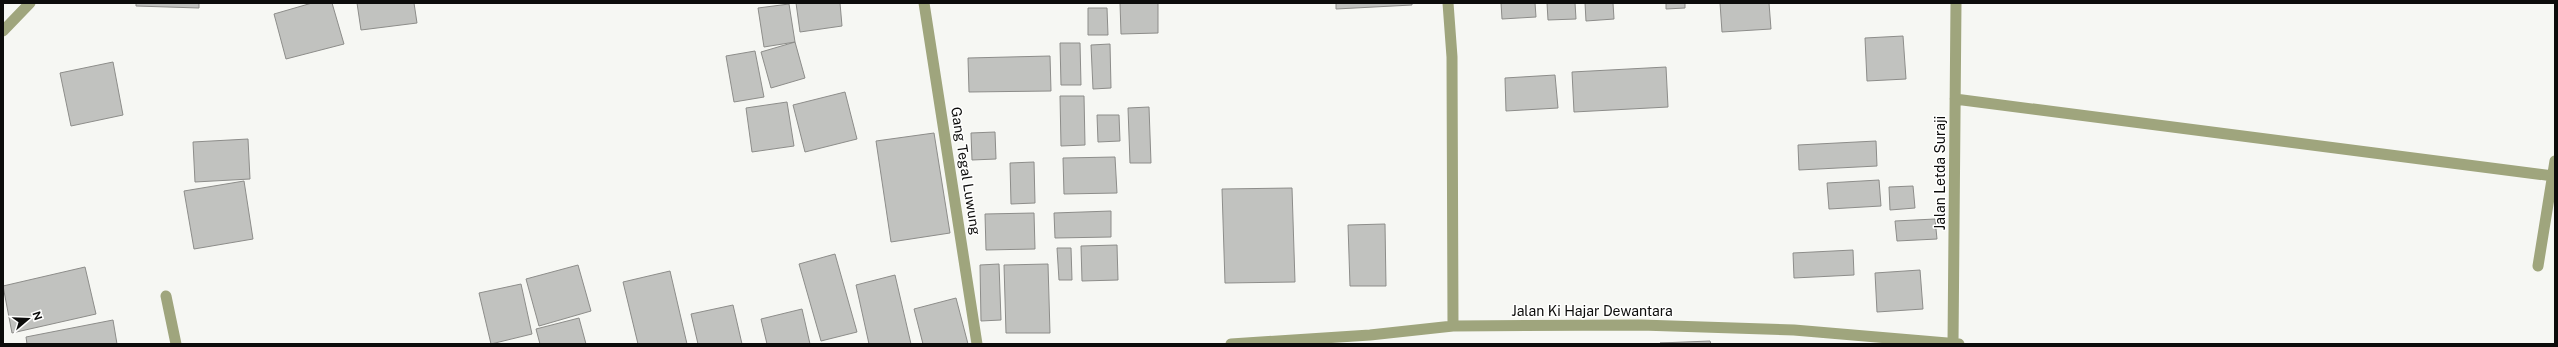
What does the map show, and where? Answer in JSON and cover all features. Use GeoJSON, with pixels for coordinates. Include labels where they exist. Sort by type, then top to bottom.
{"type":"FeatureCollection","features":[{"type":"Feature","properties":{"kind":"street"},"geometry":{"type":"LineString","coordinates":[[3,30],[30,3]]}},
{"type":"Feature","properties":{"kind":"street","name":"Gang Tegal Luwung"},"geometry":{"type":"LineString","coordinates":[[924,3],[977,344]]}},
{"type":"Feature","properties":{"kind":"street"},"geometry":{"type":"LineString","coordinates":[[1448,3],[1452,57],[1453,326]]}},
{"type":"Feature","properties":{"kind":"street","name":"Jalan Letda Suraji"},"geometry":{"type":"LineString","coordinates":[[1955,344],[1956,3]]}},
{"type":"Feature","properties":{"kind":"street"},"geometry":{"type":"LineString","coordinates":[[1955,99],[2552,176]]}},
{"type":"Feature","properties":{"kind":"street"},"geometry":{"type":"LineString","coordinates":[[2538,266],[2555,161]]}},
{"type":"Feature","properties":{"kind":"street"},"geometry":{"type":"LineString","coordinates":[[166,296],[176,344]]}},
{"type":"Feature","properties":{"kind":"street","name":"Jalan Ki Hajar Dewantara"},"geometry":{"type":"LineString","coordinates":[[1232,344],[1370,340],[1453,326],[1648,325],[1794,330],[1955,344]]}},
{"type":"Feature","properties":{"kind":"building"},"geometry":{"type":"Polygon","coordinates":[[[136,3],[199,3],[199,8],[136,6],[136,3]]]}},
{"type":"Feature","properties":{"kind":"building"},"geometry":{"type":"Polygon","coordinates":[[[312,3],[332,3],[344,44],[286,59],[274,14],[312,3]]]}},
{"type":"Feature","properties":{"kind":"building"},"geometry":{"type":"Polygon","coordinates":[[[357,3],[414,3],[417,23],[361,30],[357,3]]]}},
{"type":"Feature","properties":{"kind":"building"},"geometry":{"type":"Polygon","coordinates":[[[796,3],[840,3],[842,26],[800,32],[796,3]]]}},
{"type":"Feature","properties":{"kind":"building"},"geometry":{"type":"Polygon","coordinates":[[[1120,3],[1158,3],[1158,33],[1121,34],[1120,3]]]}},
{"type":"Feature","properties":{"kind":"building"},"geometry":{"type":"Polygon","coordinates":[[[1336,3],[1412,3],[1412,5],[1336,9],[1336,3]]]}},
{"type":"Feature","properties":{"kind":"building"},"geometry":{"type":"Polygon","coordinates":[[[1501,3],[1535,3],[1536,17],[1502,19],[1501,3]]]}},
{"type":"Feature","properties":{"kind":"building"},"geometry":{"type":"Polygon","coordinates":[[[1547,3],[1575,3],[1576,19],[1548,20],[1547,3]]]}},
{"type":"Feature","properties":{"kind":"building"},"geometry":{"type":"Polygon","coordinates":[[[1585,3],[1613,3],[1614,19],[1586,21],[1585,3]]]}},
{"type":"Feature","properties":{"kind":"building"},"geometry":{"type":"Polygon","coordinates":[[[1666,3],[1685,3],[1685,8],[1666,9],[1666,3]]]}},
{"type":"Feature","properties":{"kind":"building"},"geometry":{"type":"Polygon","coordinates":[[[1720,3],[1769,3],[1771,29],[1722,32],[1720,3]]]}},
{"type":"Feature","properties":{"kind":"building"},"geometry":{"type":"Polygon","coordinates":[[[789,4],[795,42],[764,47],[758,8],[789,4]]]}},
{"type":"Feature","properties":{"kind":"building"},"geometry":{"type":"Polygon","coordinates":[[[1088,8],[1107,8],[1108,35],[1088,35],[1088,8]]]}},
{"type":"Feature","properties":{"kind":"building"},"geometry":{"type":"Polygon","coordinates":[[[1903,36],[1906,79],[1867,81],[1865,38],[1903,36]]]}},
{"type":"Feature","properties":{"kind":"building"},"geometry":{"type":"Polygon","coordinates":[[[795,42],[805,78],[771,88],[761,52],[795,42]]]}},
{"type":"Feature","properties":{"kind":"building"},"geometry":{"type":"Polygon","coordinates":[[[1060,43],[1080,43],[1081,85],[1061,85],[1060,43]]]}},
{"type":"Feature","properties":{"kind":"building"},"geometry":{"type":"Polygon","coordinates":[[[1110,44],[1111,88],[1093,89],[1091,45],[1110,44]]]}},
{"type":"Feature","properties":{"kind":"building"},"geometry":{"type":"Polygon","coordinates":[[[755,51],[764,97],[734,102],[726,56],[755,51]]]}},
{"type":"Feature","properties":{"kind":"building"},"geometry":{"type":"Polygon","coordinates":[[[1050,56],[1051,91],[969,92],[968,58],[1050,56]]]}},
{"type":"Feature","properties":{"kind":"building"},"geometry":{"type":"Polygon","coordinates":[[[113,62],[123,115],[71,126],[60,73],[113,62]]]}},
{"type":"Feature","properties":{"kind":"building"},"geometry":{"type":"Polygon","coordinates":[[[1666,67],[1668,107],[1574,112],[1572,72],[1666,67]]]}},
{"type":"Feature","properties":{"kind":"building"},"geometry":{"type":"Polygon","coordinates":[[[1555,75],[1558,108],[1506,111],[1505,78],[1555,75]]]}},
{"type":"Feature","properties":{"kind":"building"},"geometry":{"type":"Polygon","coordinates":[[[845,92],[857,139],[805,152],[793,105],[845,92]]]}},
{"type":"Feature","properties":{"kind":"building"},"geometry":{"type":"Polygon","coordinates":[[[1060,96],[1084,96],[1085,145],[1061,146],[1060,96]]]}},
{"type":"Feature","properties":{"kind":"building"},"geometry":{"type":"Polygon","coordinates":[[[787,102],[794,146],[752,152],[746,108],[787,102]]]}},
{"type":"Feature","properties":{"kind":"building"},"geometry":{"type":"Polygon","coordinates":[[[1149,107],[1151,163],[1130,163],[1128,108],[1149,107]]]}},
{"type":"Feature","properties":{"kind":"building"},"geometry":{"type":"Polygon","coordinates":[[[1097,115],[1119,115],[1120,141],[1098,142],[1097,115]]]}},
{"type":"Feature","properties":{"kind":"building"},"geometry":{"type":"Polygon","coordinates":[[[995,132],[996,159],[972,160],[971,133],[995,132]]]}},
{"type":"Feature","properties":{"kind":"building"},"geometry":{"type":"Polygon","coordinates":[[[934,133],[950,233],[891,242],[876,141],[934,133]]]}},
{"type":"Feature","properties":{"kind":"building"},"geometry":{"type":"Polygon","coordinates":[[[248,139],[250,179],[195,182],[193,142],[248,139]]]}},
{"type":"Feature","properties":{"kind":"building"},"geometry":{"type":"Polygon","coordinates":[[[1876,141],[1877,166],[1799,170],[1798,145],[1876,141]]]}},
{"type":"Feature","properties":{"kind":"building"},"geometry":{"type":"Polygon","coordinates":[[[1115,157],[1117,193],[1064,194],[1063,158],[1115,157]]]}},
{"type":"Feature","properties":{"kind":"building"},"geometry":{"type":"Polygon","coordinates":[[[1034,162],[1035,203],[1011,204],[1010,163],[1034,162]]]}},
{"type":"Feature","properties":{"kind":"building"},"geometry":{"type":"Polygon","coordinates":[[[1879,180],[1881,206],[1829,209],[1827,183],[1879,180]]]}},
{"type":"Feature","properties":{"kind":"building"},"geometry":{"type":"Polygon","coordinates":[[[244,181],[253,239],[194,249],[184,191],[244,181]]]}},
{"type":"Feature","properties":{"kind":"building"},"geometry":{"type":"Polygon","coordinates":[[[1913,186],[1915,208],[1890,210],[1889,187],[1913,186]]]}},
{"type":"Feature","properties":{"kind":"building"},"geometry":{"type":"Polygon","coordinates":[[[1292,188],[1295,282],[1225,283],[1222,189],[1292,188]]]}},
{"type":"Feature","properties":{"kind":"building"},"geometry":{"type":"Polygon","coordinates":[[[1111,211],[1111,237],[1055,238],[1054,213],[1111,211]]]}},
{"type":"Feature","properties":{"kind":"building"},"geometry":{"type":"Polygon","coordinates":[[[1034,213],[1035,249],[986,250],[985,214],[1034,213]]]}},
{"type":"Feature","properties":{"kind":"building"},"geometry":{"type":"Polygon","coordinates":[[[1935,219],[1937,239],[1897,241],[1895,221],[1935,219]]]}},
{"type":"Feature","properties":{"kind":"building"},"geometry":{"type":"Polygon","coordinates":[[[1385,224],[1386,286],[1350,286],[1348,225],[1385,224]]]}},
{"type":"Feature","properties":{"kind":"building"},"geometry":{"type":"Polygon","coordinates":[[[1117,245],[1118,280],[1082,281],[1081,246],[1117,245]]]}},
{"type":"Feature","properties":{"kind":"building"},"geometry":{"type":"Polygon","coordinates":[[[1057,248],[1071,248],[1072,280],[1059,280],[1057,248]]]}},
{"type":"Feature","properties":{"kind":"building"},"geometry":{"type":"Polygon","coordinates":[[[1853,250],[1854,275],[1794,278],[1793,253],[1853,250]]]}},
{"type":"Feature","properties":{"kind":"building"},"geometry":{"type":"Polygon","coordinates":[[[835,254],[857,332],[821,341],[799,264],[835,254]]]}},
{"type":"Feature","properties":{"kind":"building"},"geometry":{"type":"Polygon","coordinates":[[[999,264],[1001,320],[981,321],[980,265],[999,264]]]}},
{"type":"Feature","properties":{"kind":"building"},"geometry":{"type":"Polygon","coordinates":[[[1048,264],[1050,333],[1006,333],[1004,265],[1048,264]]]}},
{"type":"Feature","properties":{"kind":"building"},"geometry":{"type":"Polygon","coordinates":[[[578,265],[591,311],[539,326],[526,279],[578,265]]]}},
{"type":"Feature","properties":{"kind":"building"},"geometry":{"type":"Polygon","coordinates":[[[85,267],[96,314],[12,333],[3,286],[85,267]]]}},
{"type":"Feature","properties":{"kind":"building"},"geometry":{"type":"Polygon","coordinates":[[[1920,270],[1923,309],[1877,312],[1875,273],[1920,270]]]}},
{"type":"Feature","properties":{"kind":"building"},"geometry":{"type":"Polygon","coordinates":[[[670,271],[687,344],[638,344],[623,282],[670,271]]]}},
{"type":"Feature","properties":{"kind":"building"},"geometry":{"type":"Polygon","coordinates":[[[895,275],[911,344],[869,344],[856,285],[895,275]]]}},
{"type":"Feature","properties":{"kind":"building"},"geometry":{"type":"Polygon","coordinates":[[[521,284],[532,334],[491,344],[479,293],[521,284]]]}},
{"type":"Feature","properties":{"kind":"building"},"geometry":{"type":"Polygon","coordinates":[[[956,298],[968,344],[923,344],[914,309],[956,298]]]}},
{"type":"Feature","properties":{"kind":"building"},"geometry":{"type":"Polygon","coordinates":[[[733,305],[742,344],[698,344],[691,314],[733,305]]]}},
{"type":"Feature","properties":{"kind":"building"},"geometry":{"type":"Polygon","coordinates":[[[802,309],[810,344],[767,344],[761,319],[802,309]]]}},
{"type":"Feature","properties":{"kind":"building"},"geometry":{"type":"Polygon","coordinates":[[[579,318],[586,344],[540,344],[536,329],[579,318]]]}},
{"type":"Feature","properties":{"kind":"building"},"geometry":{"type":"Polygon","coordinates":[[[113,320],[117,344],[27,344],[26,337],[113,320]]]}},
{"type":"Feature","properties":{"kind":"building"},"geometry":{"type":"Polygon","coordinates":[[[1710,341],[1711,344],[1660,343],[1710,341]]]}}]}
